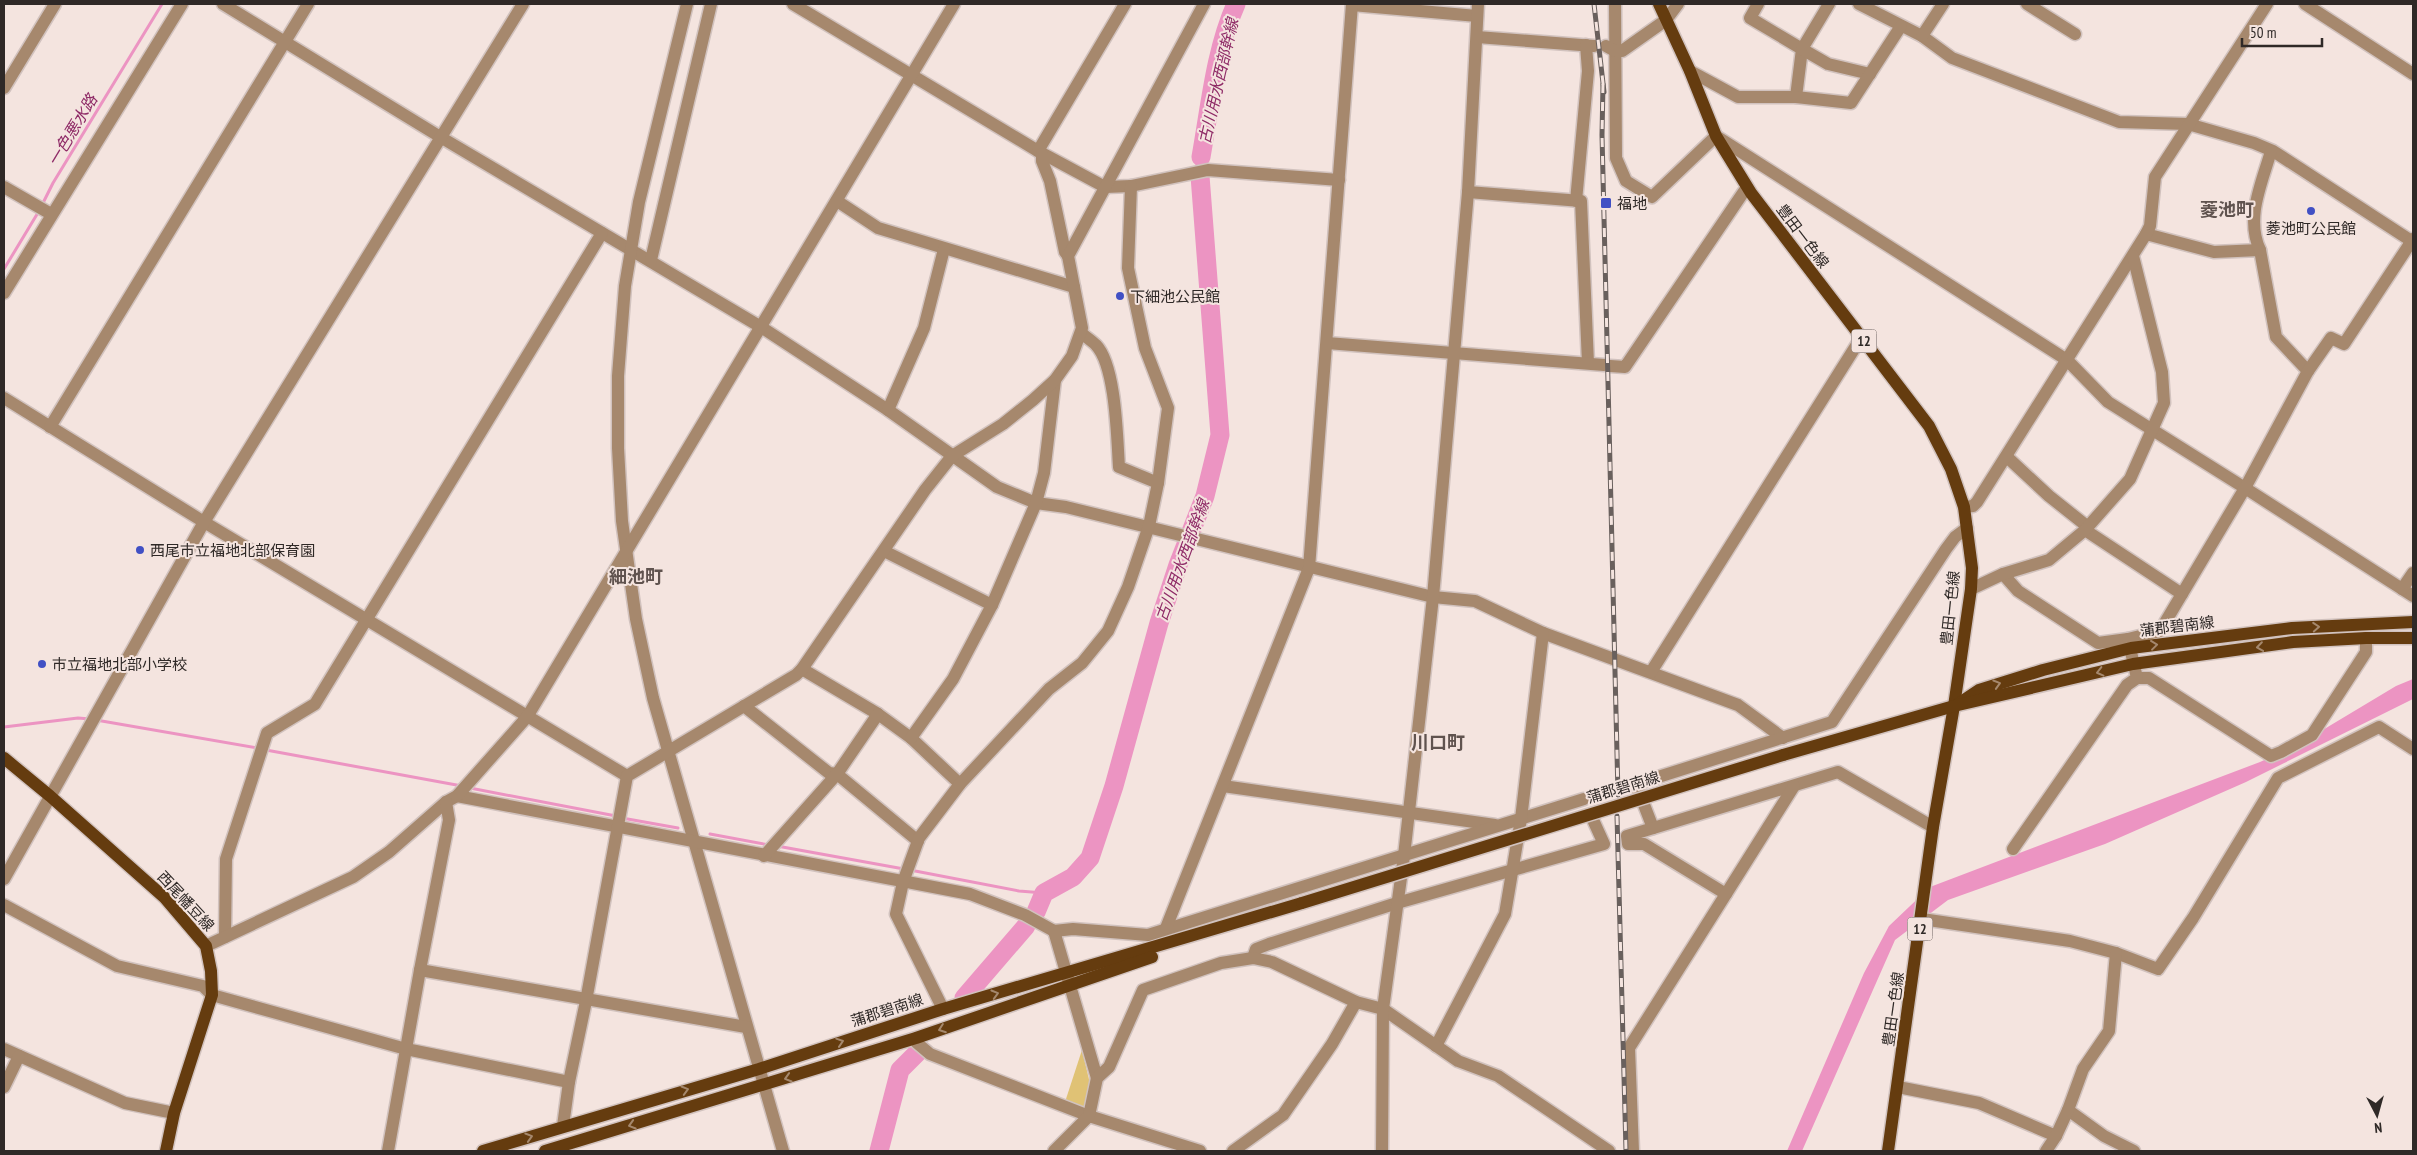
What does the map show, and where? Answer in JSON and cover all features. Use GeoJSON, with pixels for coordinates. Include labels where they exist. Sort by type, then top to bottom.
{"type":"FeatureCollection","features":[{"type":"Feature","properties":{"kind":"main road","name":"豊田一色線"},"geometry":{"type":"LineString","coordinates":[[1659,4],[1690,71],[1716,136],[1747,187],[1929,426],[1952,469],[1964,507],[1972,568],[1971,589],[1954,706],[1933,826],[1922,919],[1888,1151]]}},
{"type":"Feature","properties":{"kind":"main road","name":"蒲郡碧南線"},"geometry":{"type":"LineString","coordinates":[[1954,706],[1979,690],[2130,644],[2292,628],[2413,622]]}},
{"type":"Feature","properties":{"kind":"main road","name":"蒲郡碧南線"},"geometry":{"type":"LineString","coordinates":[[545,1151],[916,1038],[1069,979],[1302,903],[1783,755],[1954,706],[2134,664],[2293,642],[2366,638],[2413,638]]}},
{"type":"Feature","properties":{"kind":"main road","name":"西尾幡豆線"},"geometry":{"type":"LineString","coordinates":[[4,758],[50,796],[165,898],[206,946],[211,971],[212,995],[174,1113],[166,1151]]}},
{"type":"Feature","properties":{"kind":"main road","name":"蒲郡碧南線"},"geometry":{"type":"LineString","coordinates":[[482,1151],[759,1068],[943,1009],[1069,979]]}},
{"type":"Feature","properties":{"kind":"street"},"geometry":{"type":"LineString","coordinates":[[4,88],[55,4]]}},
{"type":"Feature","properties":{"kind":"street"},"geometry":{"type":"LineString","coordinates":[[4,293],[182,4]]}},
{"type":"Feature","properties":{"kind":"street"},"geometry":{"type":"LineString","coordinates":[[223,4],[442,138],[651,260],[761,327],[888,410],[997,487],[1036,503],[1066,507],[1149,526],[1309,568],[1433,597],[1475,601],[1543,633],[1738,705],[1783,738]]}},
{"type":"Feature","properties":{"kind":"street"},"geometry":{"type":"LineString","coordinates":[[50,427],[308,4]]}},
{"type":"Feature","properties":{"kind":"street"},"geometry":{"type":"LineString","coordinates":[[4,878],[204,522],[442,138],[522,4]]}},
{"type":"Feature","properties":{"kind":"street"},"geometry":{"type":"LineString","coordinates":[[687,4],[643,184],[630,249],[618,376],[618,448],[626,553],[636,619],[654,698],[782,1151]]}},
{"type":"Feature","properties":{"kind":"street"},"geometry":{"type":"LineString","coordinates":[[651,260],[711,4]]}},
{"type":"Feature","properties":{"kind":"street"},"geometry":{"type":"LineString","coordinates":[[793,4],[1040,152],[1105,187],[1131,186],[1208,170],[1339,180]]}},
{"type":"Feature","properties":{"kind":"street"},"geometry":{"type":"LineString","coordinates":[[206,946],[353,877],[388,852],[454,797],[471,781],[527,717],[913,76],[954,4]]}},
{"type":"Feature","properties":{"kind":"street"},"geometry":{"type":"LineString","coordinates":[[562,1126],[627,776],[802,669],[925,490],[952,456],[1002,424],[1055,380],[1072,356],[1081,333],[1079,305],[1068,256],[1065,252],[1050,181],[1040,152],[1126,4]]}},
{"type":"Feature","properties":{"kind":"street"},"geometry":{"type":"LineString","coordinates":[[1068,256],[1204,4]]}},
{"type":"Feature","properties":{"kind":"street"},"geometry":{"type":"LineString","coordinates":[[1166,928],[1309,568],[1352,4],[1478,10],[1468,192],[1433,597],[1404,856],[1383,1010],[1383,1150]]}},
{"type":"Feature","properties":{"kind":"street"},"geometry":{"type":"LineString","coordinates":[[1576,201],[1588,71],[1600,47],[1615,4]]}},
{"type":"Feature","properties":{"kind":"street"},"geometry":{"type":"LineString","coordinates":[[1477,37],[1600,47],[1622,51],[1641,40],[1666,20],[1678,4]]}},
{"type":"Feature","properties":{"kind":"street"},"geometry":{"type":"LineString","coordinates":[[1758,4],[1750,18],[1828,64],[1870,74]]}},
{"type":"Feature","properties":{"kind":"street"},"geometry":{"type":"LineString","coordinates":[[1796,97],[1802,49],[1829,4]]}},
{"type":"Feature","properties":{"kind":"street"},"geometry":{"type":"LineString","coordinates":[[1859,4],[1922,36],[1952,58],[2118,122],[2188,124],[2271,151],[2413,241],[2344,344],[2331,338],[2308,371],[2246,488],[2160,631],[2130,644],[2098,643],[2018,591],[2003,574]]}},
{"type":"Feature","properties":{"kind":"street"},"geometry":{"type":"LineString","coordinates":[[1922,36],[1943,4]]}},
{"type":"Feature","properties":{"kind":"street"},"geometry":{"type":"LineString","coordinates":[[2027,4],[2075,34]]}},
{"type":"Feature","properties":{"kind":"street"},"geometry":{"type":"LineString","coordinates":[[1964,507],[1973,506],[1977,502],[2133,256],[2150,226],[2155,177],[2267,4]]}},
{"type":"Feature","properties":{"kind":"street"},"geometry":{"type":"LineString","coordinates":[[2305,4],[2413,74]]}},
{"type":"Feature","properties":{"kind":"street"},"geometry":{"type":"LineString","coordinates":[[1690,71],[1738,97],[1796,97],[1851,103],[1901,26]]}},
{"type":"Feature","properties":{"kind":"street"},"geometry":{"type":"LineString","coordinates":[[1600,47],[1616,158],[1626,181],[1652,197],[1716,136],[2068,360],[2108,402],[2246,488],[2408,593],[2413,572]]}},
{"type":"Feature","properties":{"kind":"street"},"geometry":{"type":"LineString","coordinates":[[2271,151],[2253,218],[2254,239],[2260,250],[2276,337],[2308,371]]}},
{"type":"Feature","properties":{"kind":"street"},"geometry":{"type":"LineString","coordinates":[[943,1009],[896,914],[904,879],[918,841],[960,784],[1049,690],[1082,663],[1108,631],[1128,587],[1149,526],[1158,483],[1168,408],[1145,348],[1128,268],[1131,186]]}},
{"type":"Feature","properties":{"kind":"street"},"geometry":{"type":"LineString","coordinates":[[4,187],[51,214]]}},
{"type":"Feature","properties":{"kind":"street"},"geometry":{"type":"LineString","coordinates":[[1327,342],[1626,367],[1747,187]]}},
{"type":"Feature","properties":{"kind":"street"},"geometry":{"type":"LineString","coordinates":[[1468,192],[1580,201],[1588,364]]}},
{"type":"Feature","properties":{"kind":"street"},"geometry":{"type":"LineString","coordinates":[[837,201],[878,228],[1074,287]]}},
{"type":"Feature","properties":{"kind":"street"},"geometry":{"type":"LineString","coordinates":[[225,937],[226,859],[267,733],[315,704],[602,233]]}},
{"type":"Feature","properties":{"kind":"street"},"geometry":{"type":"LineString","coordinates":[[2146,234],[2214,252],[2260,250]]}},
{"type":"Feature","properties":{"kind":"street"},"geometry":{"type":"LineString","coordinates":[[888,410],[924,328],[944,249]]}},
{"type":"Feature","properties":{"kind":"street"},"geometry":{"type":"LineString","coordinates":[[1971,589],[2003,574],[2049,560],[2086,528],[2130,479],[2164,403],[2162,372],[2133,256]]}},
{"type":"Feature","properties":{"kind":"street"},"geometry":{"type":"LineString","coordinates":[[1081,333],[1096,345],[1101,353],[1114,393],[1119,467],[1158,483]]}},
{"type":"Feature","properties":{"kind":"street"},"geometry":{"type":"LineString","coordinates":[[1651,672],[1862,338]]}},
{"type":"Feature","properties":{"kind":"street"},"geometry":{"type":"LineString","coordinates":[[911,738],[953,679],[992,604],[1036,503],[1044,474],[1055,380]]}},
{"type":"Feature","properties":{"kind":"street"},"geometry":{"type":"LineString","coordinates":[[4,398],[204,522],[627,776]]}},
{"type":"Feature","properties":{"kind":"street"},"geometry":{"type":"LineString","coordinates":[[2007,456],[2048,496],[2086,528],[2182,594]]}},
{"type":"Feature","properties":{"kind":"street"},"geometry":{"type":"LineString","coordinates":[[1654,828],[1636,784],[1832,722],[1946,549],[1955,537],[1968,528]]}},
{"type":"Feature","properties":{"kind":"street"},"geometry":{"type":"LineString","coordinates":[[884,551],[992,604]]}},
{"type":"Feature","properties":{"kind":"street"},"geometry":{"type":"LineString","coordinates":[[1436,1046],[1505,914],[1521,819],[1543,633]]}},
{"type":"Feature","properties":{"kind":"street"},"geometry":{"type":"LineString","coordinates":[[2014,848],[2127,685],[2137,678],[2149,678],[2271,756],[2312,735],[2366,652],[2366,638]]}},
{"type":"Feature","properties":{"kind":"street"},"geometry":{"type":"LineString","coordinates":[[2130,644],[2137,678]]}},
{"type":"Feature","properties":{"kind":"street"},"geometry":{"type":"LineString","coordinates":[[802,669],[878,714],[911,738],[960,784]]}},
{"type":"Feature","properties":{"kind":"street"},"geometry":{"type":"LineString","coordinates":[[744,706],[828,773],[837,774],[918,841]]}},
{"type":"Feature","properties":{"kind":"street"},"geometry":{"type":"LineString","coordinates":[[766,854],[837,774],[878,714]]}},
{"type":"Feature","properties":{"kind":"street"},"geometry":{"type":"LineString","coordinates":[[1922,919],[2070,941],[2116,953],[2158,969],[2193,918],[2278,778],[2379,727],[2413,749]]}},
{"type":"Feature","properties":{"kind":"street"},"geometry":{"type":"LineString","coordinates":[[1726,894],[1644,844],[1628,844],[1627,836],[1838,772],[1933,826]]}},
{"type":"Feature","properties":{"kind":"street"},"geometry":{"type":"LineString","coordinates":[[1222,786],[1500,826]]}},
{"type":"Feature","properties":{"kind":"street"},"geometry":{"type":"LineString","coordinates":[[1633,1151],[1629,1048],[1794,786]]}},
{"type":"Feature","properties":{"kind":"street"},"geometry":{"type":"LineString","coordinates":[[454,797],[619,821],[695,842],[904,879],[970,894],[1024,915],[1054,931],[1073,930],[1148,935],[1584,799]]}},
{"type":"Feature","properties":{"kind":"street"},"geometry":{"type":"LineString","coordinates":[[388,1151],[420,970],[454,797]]}},
{"type":"Feature","properties":{"kind":"street"},"geometry":{"type":"LineString","coordinates":[[1253,958],[1256,949],[1269,944],[1397,903],[1604,844],[1594,822]]}},
{"type":"Feature","properties":{"kind":"street"},"geometry":{"type":"LineString","coordinates":[[4,905],[117,966],[203,986],[212,995],[406,1049],[569,1082]]}},
{"type":"Feature","properties":{"kind":"street"},"geometry":{"type":"LineString","coordinates":[[1054,931],[1097,1078],[1090,1116],[1054,1151]]}},
{"type":"Feature","properties":{"kind":"street"},"geometry":{"type":"LineString","coordinates":[[2046,1151],[2056,1136],[2068,1110],[2083,1070],[2109,1031],[2116,953]]}},
{"type":"Feature","properties":{"kind":"street"},"geometry":{"type":"LineString","coordinates":[[1097,1078],[1109,1067],[1143,990],[1221,963],[1253,958],[1272,962],[1356,1002],[1383,1010],[1458,1061],[1498,1076],[1595,1147],[1609,1151]]}},
{"type":"Feature","properties":{"kind":"street"},"geometry":{"type":"LineString","coordinates":[[420,970],[586,1001],[746,1027]]}},
{"type":"Feature","properties":{"kind":"street"},"geometry":{"type":"LineString","coordinates":[[1233,1151],[1283,1115],[1332,1044],[1356,1002]]}},
{"type":"Feature","properties":{"kind":"street"},"geometry":{"type":"LineString","coordinates":[[916,1038],[917,1043],[930,1054],[1090,1116],[1200,1151]]}},
{"type":"Feature","properties":{"kind":"street"},"geometry":{"type":"LineString","coordinates":[[4,1049],[125,1103],[174,1113]]}},
{"type":"Feature","properties":{"kind":"street"},"geometry":{"type":"LineString","coordinates":[[4,1087],[19,1056]]}},
{"type":"Feature","properties":{"kind":"street"},"geometry":{"type":"LineString","coordinates":[[1898,1086],[1978,1103],[2056,1136]]}},
{"type":"Feature","properties":{"kind":"street"},"geometry":{"type":"LineString","coordinates":[[2068,1110],[2104,1136],[2134,1151]]}},
{"type":"Feature","properties":{"kind":"shaded area"},"geometry":{"type":"Polygon","coordinates":[[[2413,679],[2413,699],[2246,782],[2105,844],[1948,900],[1895,940],[1802,1151],[1787,1151],[1864,973],[1889,926],[1930,887],[2260,762],[2301,743],[2396,686],[2413,679]]]}},
{"type":"Feature","properties":{"kind":"shaded area"},"geometry":{"type":"Polygon","coordinates":[[[1082,1050],[1092,1092],[1087,1111],[1065,1102],[1082,1050]]]}},
{"type":"Feature","properties":{"kind":"waterway","name":"一色悪水路"},"geometry":{"type":"LineString","coordinates":[[42,205],[53,183],[162,4]]}},
{"type":"Feature","properties":{"kind":"waterway","name":"古川用水西部幹線"},"geometry":{"type":"LineString","coordinates":[[1201,157],[1218,60],[1236,4]]}},
{"type":"Feature","properties":{"kind":"waterway","name":"古川用水西部幹線"},"geometry":{"type":"LineString","coordinates":[[1036,912],[1044,893],[1073,877],[1090,858],[1114,786],[1159,623],[1178,565],[1205,496],[1220,435],[1200,176]]}},
{"type":"Feature","properties":{"kind":"waterway","name":"一色悪水路"},"geometry":{"type":"LineString","coordinates":[[4,269],[39,211]]}},
{"type":"Feature","properties":{"kind":"waterway"},"geometry":{"type":"LineString","coordinates":[[4,727],[78,718],[90,719]]}},
{"type":"Feature","properties":{"kind":"waterway"},"geometry":{"type":"LineString","coordinates":[[96,720],[258,748]]}},
{"type":"Feature","properties":{"kind":"waterway"},"geometry":{"type":"LineString","coordinates":[[266,750],[462,786]]}},
{"type":"Feature","properties":{"kind":"waterway"},"geometry":{"type":"LineString","coordinates":[[470,788],[616,816]]}},
{"type":"Feature","properties":{"kind":"waterway"},"geometry":{"type":"LineString","coordinates":[[622,818],[678,828]]}},
{"type":"Feature","properties":{"kind":"waterway"},"geometry":{"type":"LineString","coordinates":[[710,834],[769,845]]}},
{"type":"Feature","properties":{"kind":"waterway"},"geometry":{"type":"LineString","coordinates":[[777,846],[904,869]]}},
{"type":"Feature","properties":{"kind":"waterway"},"geometry":{"type":"LineString","coordinates":[[910,870],[1019,891],[1044,893]]}},
{"type":"Feature","properties":{"kind":"waterway","name":"古川用水西部幹線"},"geometry":{"type":"LineString","coordinates":[[964,998],[1026,926]]}},
{"type":"Feature","properties":{"kind":"waterway","name":"古川用水西部幹線"},"geometry":{"type":"LineString","coordinates":[[879,1151],[900,1070],[918,1052]]}},
{"type":"Feature","properties":{"kind":"railway"},"geometry":{"type":"LineString","coordinates":[[1594,4],[1604,92]]}},
{"type":"Feature","properties":{"kind":"railway"},"geometry":{"type":"LineString","coordinates":[[1603,84],[1602,135],[1618,795]]}},
{"type":"Feature","properties":{"kind":"railway"},"geometry":{"type":"LineString","coordinates":[[1617,816],[1626,1151]]}},
{"type":"Feature","properties":{"kind":"place","name":"福地"},"geometry":{"type":"Point","coordinates":[1606,203]}},
{"type":"Feature","properties":{"kind":"place","name":"菱池町公民館"},"geometry":{"type":"Point","coordinates":[2311,211]}},
{"type":"Feature","properties":{"kind":"place","name":"下細池公民館"},"geometry":{"type":"Point","coordinates":[1120,296]}},
{"type":"Feature","properties":{"kind":"place","name":"西尾市立福地北部保育園"},"geometry":{"type":"Point","coordinates":[140,550]}},
{"type":"Feature","properties":{"kind":"place","name":"市立福地北部小学校"},"geometry":{"type":"Point","coordinates":[42,664]}},
{"type":"Feature","properties":{"kind":"district","name":"菱池町"},"geometry":{"type":"Point","coordinates":[2227,209]}},
{"type":"Feature","properties":{"kind":"district","name":"細池町"},"geometry":{"type":"Point","coordinates":[636,576]}},
{"type":"Feature","properties":{"kind":"district","name":"川口町"},"geometry":{"type":"Point","coordinates":[1438,742]}}]}
